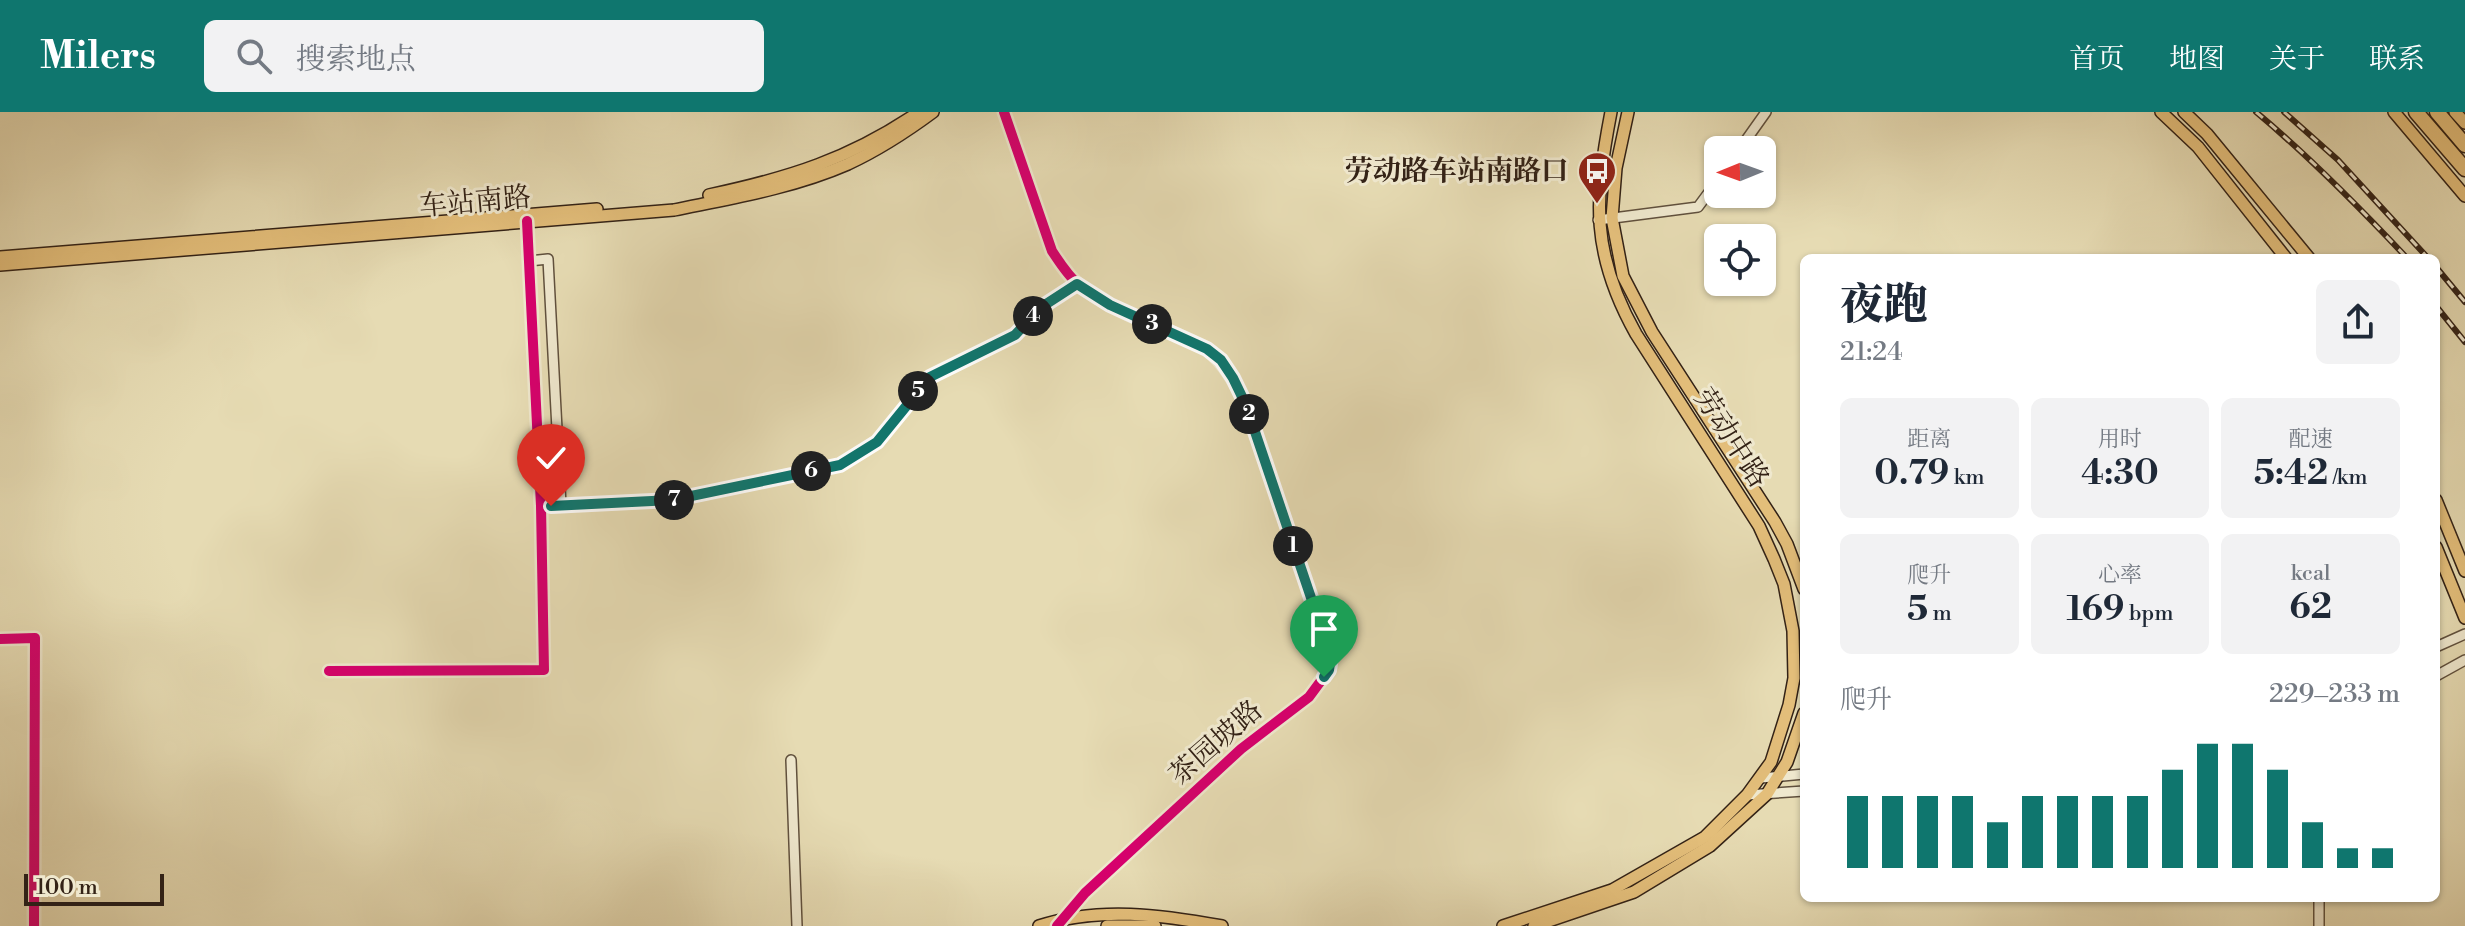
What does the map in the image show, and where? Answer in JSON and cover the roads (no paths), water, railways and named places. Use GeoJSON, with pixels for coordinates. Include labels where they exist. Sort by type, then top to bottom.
{"type":"FeatureCollection","features":[{"type":"Feature","properties":{"kind":"highway"},"geometry":{"type":"LineString","coordinates":[[2416,112],[2465,169]]}},
{"type":"Feature","properties":{"kind":"highway"},"geometry":{"type":"LineString","coordinates":[[2437,112],[2465,145]]}},
{"type":"Feature","properties":{"kind":"main road","name":"车站南路"},"geometry":{"type":"LineString","coordinates":[[0,257],[674,203],[755,185],[843,156],[919,112]]}},
{"type":"Feature","properties":{"kind":"main road","name":"车站南路"},"geometry":{"type":"LineString","coordinates":[[0,265],[674,210],[759,193],[846,165],[903,134],[933,112]]}},
{"type":"Feature","properties":{"kind":"main road","name":"劳动中路"},"geometry":{"type":"LineString","coordinates":[[1503,926],[1577,903],[1631,880],[1705,837],[1747,795],[1771,762],[1785,724],[1794,678],[1793,631],[1784,584],[1768,544],[1627,318],[1610,275],[1598,220],[1601,163],[1611,112]]}},
{"type":"Feature","properties":{"kind":"main road","name":"劳动中路"},"geometry":{"type":"LineString","coordinates":[[1628,112],[1616,168],[1612,218],[1623,276],[1638,309],[1775,522],[1800,578]]}},
{"type":"Feature","properties":{"kind":"main road"},"geometry":{"type":"LineString","coordinates":[[2161,112],[2198,147],[2283,254]]}},
{"type":"Feature","properties":{"kind":"main road"},"geometry":{"type":"LineString","coordinates":[[2184,112],[2207,134],[2306,254]]}},
{"type":"Feature","properties":{"kind":"main road"},"geometry":{"type":"LineString","coordinates":[[2394,112],[2465,196]]}},
{"type":"Feature","properties":{"kind":"main road"},"geometry":{"type":"LineString","coordinates":[[2455,112],[2465,123]]}},
{"type":"Feature","properties":{"kind":"main road"},"geometry":{"type":"LineString","coordinates":[[2440,510],[2465,571]]}},
{"type":"Feature","properties":{"kind":"main road"},"geometry":{"type":"LineString","coordinates":[[2440,557],[2465,618]]}},
{"type":"Feature","properties":{"kind":"main road"},"geometry":{"type":"LineString","coordinates":[[1534,926],[1634,892],[1710,846],[1767,794],[1779,776],[1800,726]]}},
{"type":"Feature","properties":{"kind":"main road"},"geometry":{"type":"LineString","coordinates":[[1039,926],[1111,914],[1143,914],[1222,926]]}},
{"type":"Feature","properties":{"kind":"main road"},"geometry":{"type":"LineString","coordinates":[[1107,926],[1155,926]]}},
{"type":"Feature","properties":{"kind":"street","name":"茶园坡路"},"geometry":{"type":"LineString","coordinates":[[1004,112],[1052,251],[1077,284],[1110,305],[1207,349],[1221,360],[1233,378],[1246,405],[1331,657],[1329,670],[1309,697],[1241,749],[1085,893],[1061,922]]}},
{"type":"Feature","properties":{"kind":"street"},"geometry":{"type":"LineString","coordinates":[[1749,136],[1766,112]]}},
{"type":"Feature","properties":{"kind":"street"},"geometry":{"type":"LineString","coordinates":[[1598,220],[1698,207],[1704,199]]}},
{"type":"Feature","properties":{"kind":"street"},"geometry":{"type":"LineString","coordinates":[[329,671],[544,670],[541,506],[527,221]]}},
{"type":"Feature","properties":{"kind":"street"},"geometry":{"type":"LineString","coordinates":[[529,261],[548,259],[561,505]]}},
{"type":"Feature","properties":{"kind":"street"},"geometry":{"type":"LineString","coordinates":[[541,506],[672,500],[840,465],[877,442],[930,377],[1015,335],[1040,308],[1077,284]]}},
{"type":"Feature","properties":{"kind":"street"},"geometry":{"type":"LineString","coordinates":[[2440,645],[2465,634]]}},
{"type":"Feature","properties":{"kind":"street"},"geometry":{"type":"LineString","coordinates":[[0,639],[35,638],[34,926]]}},
{"type":"Feature","properties":{"kind":"street"},"geometry":{"type":"LineString","coordinates":[[2440,674],[2465,660]]}},
{"type":"Feature","properties":{"kind":"street"},"geometry":{"type":"LineString","coordinates":[[791,760],[797,926]]}},
{"type":"Feature","properties":{"kind":"street"},"geometry":{"type":"LineString","coordinates":[[1761,778],[1800,774]]}},
{"type":"Feature","properties":{"kind":"street"},"geometry":{"type":"LineString","coordinates":[[1747,795],[1800,791]]}},
{"type":"Feature","properties":{"kind":"street"},"geometry":{"type":"LineString","coordinates":[[2319,902],[2319,926]]}},
{"type":"Feature","properties":{"kind":"railway"},"geometry":{"type":"LineString","coordinates":[[2256,112],[2334,183],[2403,254]]}},
{"type":"Feature","properties":{"kind":"railway"},"geometry":{"type":"LineString","coordinates":[[2284,112],[2338,160],[2424,254]]}},
{"type":"Feature","properties":{"kind":"railway"},"geometry":{"type":"LineString","coordinates":[[2440,272],[2465,302]]}},
{"type":"Feature","properties":{"kind":"railway"},"geometry":{"type":"LineString","coordinates":[[2440,311],[2465,342]]}},
{"type":"Feature","properties":{"kind":"place","name":"劳动路车站南路口"},"geometry":{"type":"Point","coordinates":[1597,205]}}]}
